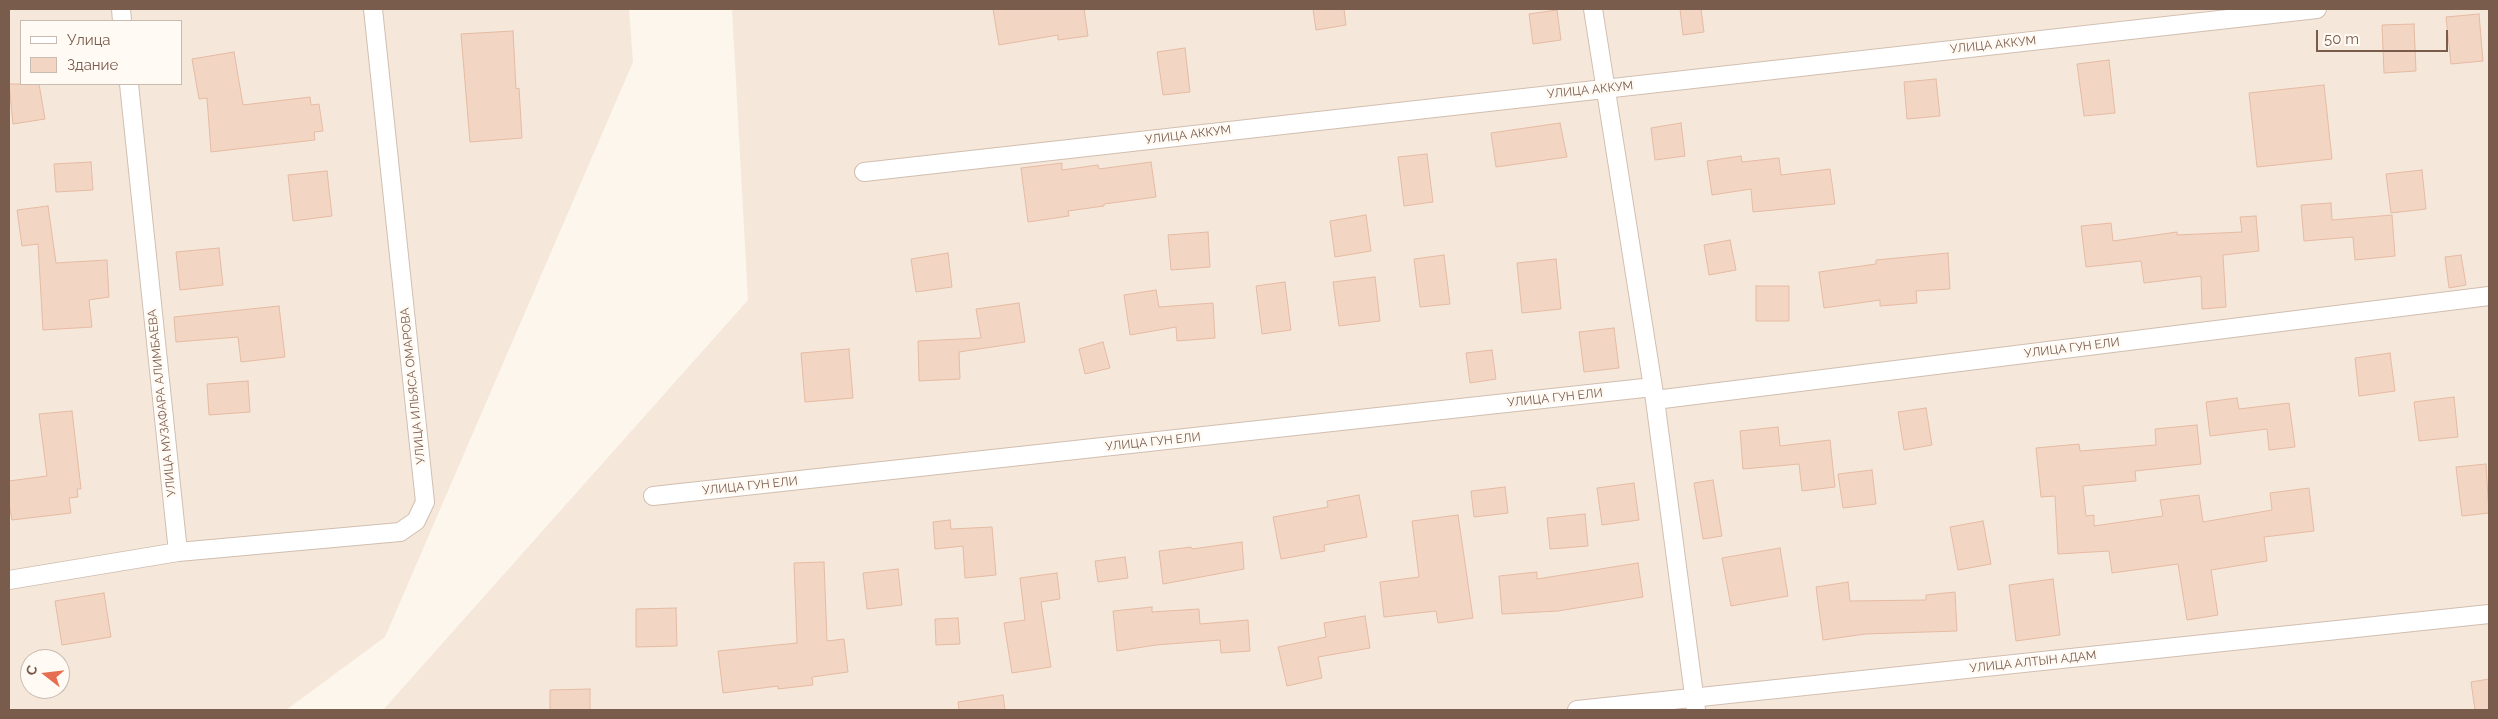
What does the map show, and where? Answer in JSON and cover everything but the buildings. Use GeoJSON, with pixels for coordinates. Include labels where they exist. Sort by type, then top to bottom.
{"type":"FeatureCollection","features":[{"type":"Feature","properties":{"kind":"street","name":"УЛИЦА ИЛЬЯСА ОМАРОВА"},"geometry":{"type":"LineString","coordinates":[[178,552],[400,532],[416,521],[425,502],[373,9]]}},
{"type":"Feature","properties":{"kind":"street"},"geometry":{"type":"LineString","coordinates":[[1593,9],[1654,394],[1695,704]]}},
{"type":"Feature","properties":{"kind":"street","name":"УЛИЦА АККУМ"},"geometry":{"type":"LineString","coordinates":[[864,172],[2316,9]]}},
{"type":"Feature","properties":{"kind":"street","name":"УЛИЦА МУЗАФАРА АЛИМБАЕВА"},"geometry":{"type":"LineString","coordinates":[[129,85],[178,552]]}},
{"type":"Feature","properties":{"kind":"street","name":"УЛИЦА ГУН ЕЛИ"},"geometry":{"type":"LineString","coordinates":[[653,496],[1654,394],[2489,296]]}},
{"type":"Feature","properties":{"kind":"street"},"geometry":{"type":"LineString","coordinates":[[9,580],[178,552]]}},
{"type":"Feature","properties":{"kind":"street","name":"УЛИЦА АЛТЫН АДАМ"},"geometry":{"type":"LineString","coordinates":[[1577,710],[1695,704],[2489,614]]}},
{"type":"Feature","properties":{"kind":"shaded area"},"geometry":{"type":"Polygon","coordinates":[[[9,9],[629,9],[633,62],[385,637],[286,710],[9,710],[9,9]]]}},
{"type":"Feature","properties":{"kind":"shaded area"},"geometry":{"type":"Polygon","coordinates":[[[732,9],[2489,9],[2489,710],[383,710],[748,300],[732,9]]]}}]}
